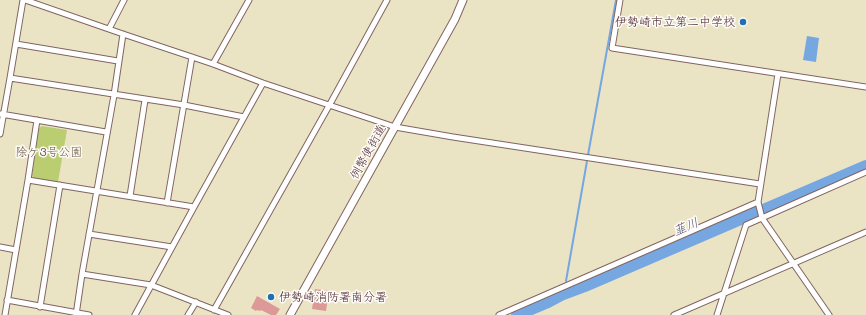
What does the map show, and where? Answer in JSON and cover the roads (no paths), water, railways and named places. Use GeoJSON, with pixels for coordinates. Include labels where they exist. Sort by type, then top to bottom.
{"type":"FeatureCollection","features":[{"type":"Feature","properties":{"kind":"main road","name":"例幣使街道"},"geometry":{"type":"LineString","coordinates":[[290,315],[455,19],[463,0]]}},
{"type":"Feature","properties":{"kind":"street"},"geometry":{"type":"LineString","coordinates":[[0,134],[2,114],[24,0],[395,127],[760,184]]}},
{"type":"Feature","properties":{"kind":"street"},"geometry":{"type":"LineString","coordinates":[[109,29],[124,0]]}},
{"type":"Feature","properties":{"kind":"street"},"geometry":{"type":"LineString","coordinates":[[213,64],[249,0]]}},
{"type":"Feature","properties":{"kind":"street"},"geometry":{"type":"LineString","coordinates":[[214,310],[330,104],[386,0]]}},
{"type":"Feature","properties":{"kind":"street"},"geometry":{"type":"LineString","coordinates":[[620,0],[612,48],[866,87]]}},
{"type":"Feature","properties":{"kind":"street"},"geometry":{"type":"LineString","coordinates":[[76,314],[106,132],[114,95],[123,34]]}},
{"type":"Feature","properties":{"kind":"street"},"geometry":{"type":"LineString","coordinates":[[16,44],[118,61]]}},
{"type":"Feature","properties":{"kind":"street"},"geometry":{"type":"LineString","coordinates":[[167,203],[192,57]]}},
{"type":"Feature","properties":{"kind":"street"},"geometry":{"type":"LineString","coordinates":[[778,74],[760,184],[759,203],[762,216],[829,315]]}},
{"type":"Feature","properties":{"kind":"street"},"geometry":{"type":"LineString","coordinates":[[10,78],[184,105],[244,117]]}},
{"type":"Feature","properties":{"kind":"street"},"geometry":{"type":"LineString","coordinates":[[135,315],[263,83]]}},
{"type":"Feature","properties":{"kind":"street"},"geometry":{"type":"LineString","coordinates":[[130,196],[145,100]]}},
{"type":"Feature","properties":{"kind":"street"},"geometry":{"type":"LineString","coordinates":[[2,114],[106,132]]}},
{"type":"Feature","properties":{"kind":"street"},"geometry":{"type":"LineString","coordinates":[[5,315],[37,120]]}},
{"type":"Feature","properties":{"kind":"street"},"geometry":{"type":"LineString","coordinates":[[717,315],[746,224],[866,172]]}},
{"type":"Feature","properties":{"kind":"street"},"geometry":{"type":"LineString","coordinates":[[28,180],[194,207]]}},
{"type":"Feature","properties":{"kind":"street"},"geometry":{"type":"LineString","coordinates":[[40,307],[60,185]]}},
{"type":"Feature","properties":{"kind":"street"},"geometry":{"type":"LineString","coordinates":[[499,315],[759,203]]}},
{"type":"Feature","properties":{"kind":"street"},"geometry":{"type":"LineString","coordinates":[[674,315],[866,232]]}},
{"type":"Feature","properties":{"kind":"street"},"geometry":{"type":"LineString","coordinates":[[89,234],[172,247]]}},
{"type":"Feature","properties":{"kind":"street"},"geometry":{"type":"LineString","coordinates":[[0,247],[16,250]]}},
{"type":"Feature","properties":{"kind":"street"},"geometry":{"type":"LineString","coordinates":[[82,274],[151,285],[228,315]]}},
{"type":"Feature","properties":{"kind":"street"},"geometry":{"type":"LineString","coordinates":[[7,300],[76,314],[89,315]]}},
{"type":"Feature","properties":{"kind":"street"},"geometry":{"type":"LineString","coordinates":[[188,315],[196,302]]}},
{"type":"Feature","properties":{"kind":"water"},"geometry":{"type":"Polygon","coordinates":[[[807,36],[819,38],[816,62],[803,60],[807,36]]]}},
{"type":"Feature","properties":{"kind":"waterway"},"geometry":{"type":"LineString","coordinates":[[588,155],[616,0]]}},
{"type":"Feature","properties":{"kind":"waterway"},"geometry":{"type":"LineString","coordinates":[[566,281],[587,161]]}},
{"type":"Feature","properties":{"kind":"waterway","name":"韮川"},"geometry":{"type":"LineString","coordinates":[[517,315],[866,166]]}},
{"type":"Feature","properties":{"kind":"place","name":"伊勢崎市立第二中学校"},"geometry":{"type":"Point","coordinates":[743,22]}},
{"type":"Feature","properties":{"kind":"place","name":"伊勢崎消防署南分署"},"geometry":{"type":"Point","coordinates":[271,297]}},
{"type":"Feature","properties":{"kind":"park label","name":"除ケ3号公園"},"geometry":{"type":"Point","coordinates":[49,152]}}]}
